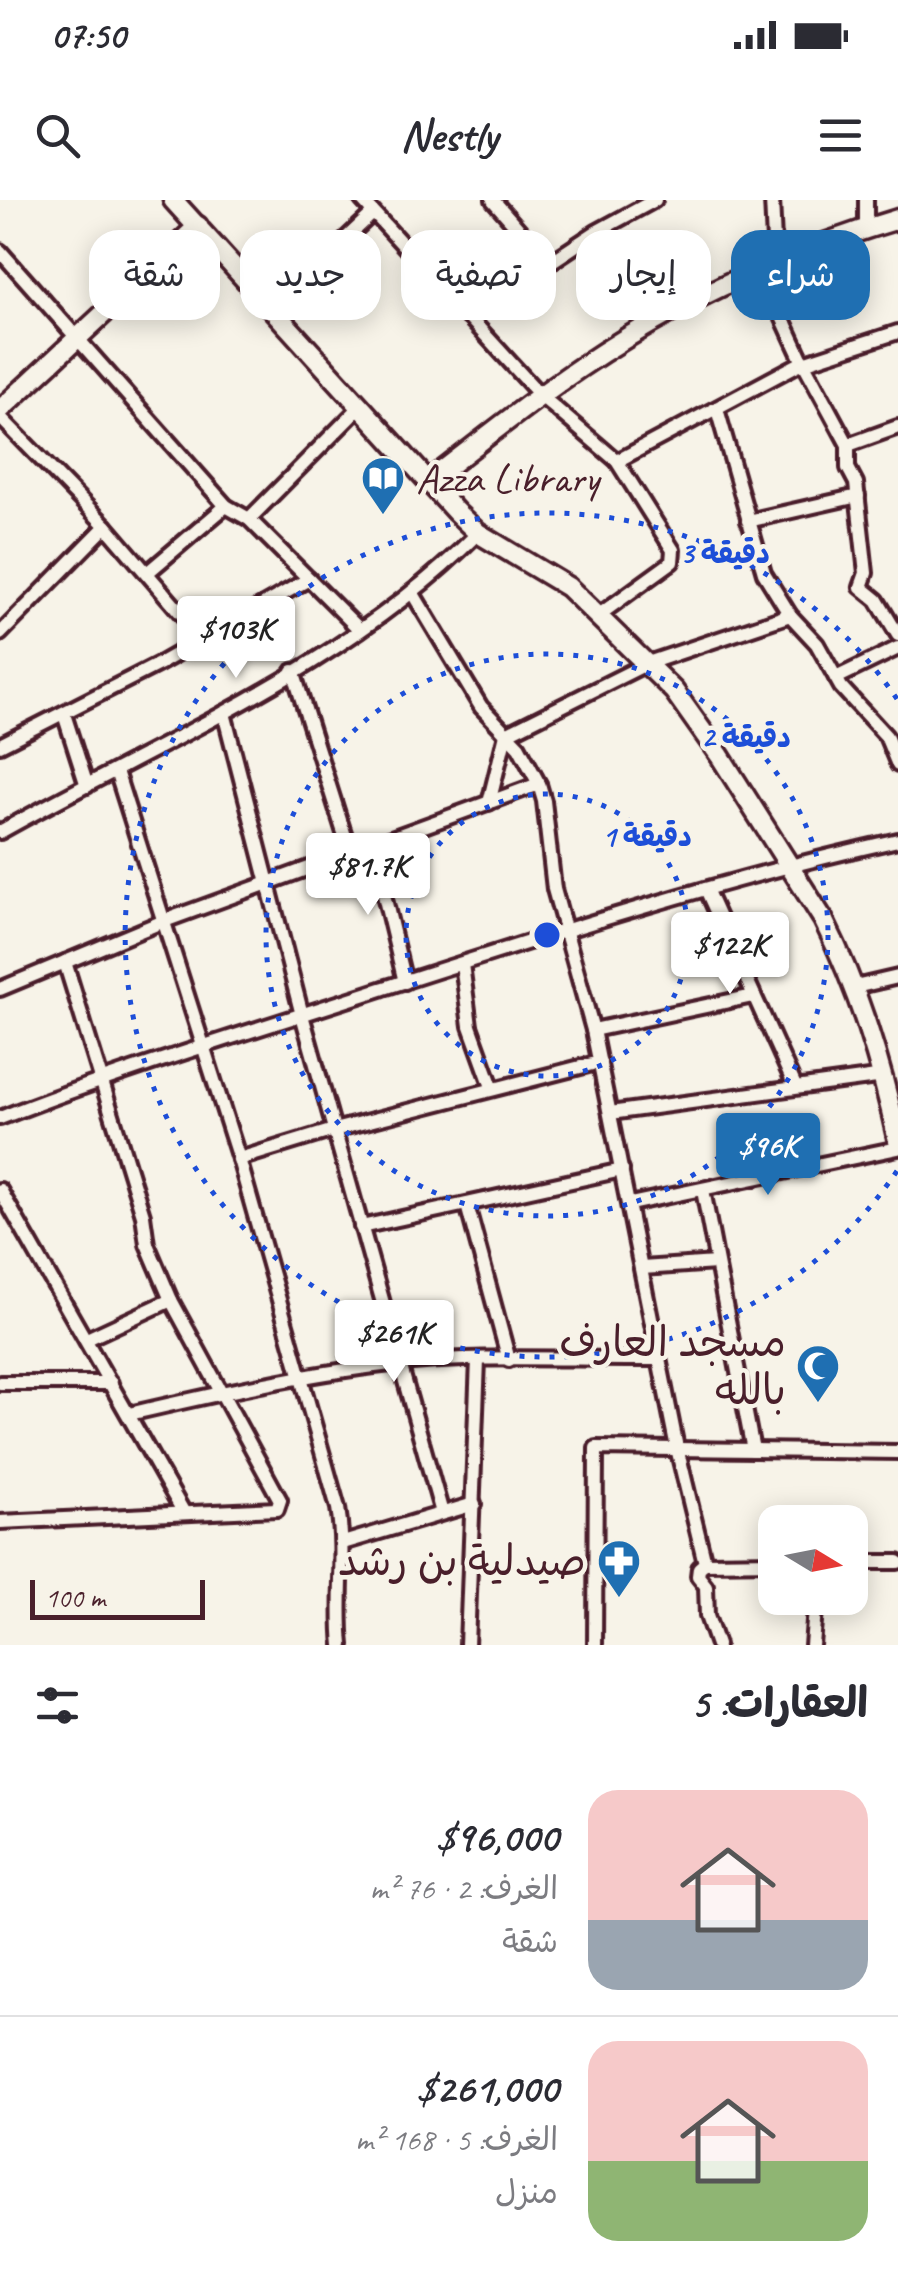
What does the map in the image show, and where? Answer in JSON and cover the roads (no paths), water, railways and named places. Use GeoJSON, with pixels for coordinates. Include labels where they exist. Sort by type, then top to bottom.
{"type":"FeatureCollection","features":[{"type":"Feature","properties":{"kind":"street"},"geometry":{"type":"LineString","coordinates":[[173,200],[240,272]]}},
{"type":"Feature","properties":{"kind":"street"},"geometry":{"type":"LineString","coordinates":[[362,200],[401,243]]}},
{"type":"Feature","properties":{"kind":"street"},"geometry":{"type":"LineString","coordinates":[[493,200],[519,230]]}},
{"type":"Feature","properties":{"kind":"street"},"geometry":{"type":"LineString","coordinates":[[556,259],[655,200]]}},
{"type":"Feature","properties":{"kind":"street"},"geometry":{"type":"LineString","coordinates":[[770,230],[772,200]]}},
{"type":"Feature","properties":{"kind":"street"},"geometry":{"type":"LineString","coordinates":[[866,200],[866,228]]}},
{"type":"Feature","properties":{"kind":"street"},"geometry":{"type":"LineString","coordinates":[[356,230],[374,213]]}},
{"type":"Feature","properties":{"kind":"street"},"geometry":{"type":"LineString","coordinates":[[861,230],[898,219]]}},
{"type":"Feature","properties":{"kind":"street"},"geometry":{"type":"LineString","coordinates":[[198,226],[0,413],[106,526],[202,639]]}},
{"type":"Feature","properties":{"kind":"street"},"geometry":{"type":"LineString","coordinates":[[3,259],[226,506],[250,519],[360,630]]}},
{"type":"Feature","properties":{"kind":"street"},"geometry":{"type":"LineString","coordinates":[[429,481],[541,396],[665,315],[731,283]]}},
{"type":"Feature","properties":{"kind":"street"},"geometry":{"type":"LineString","coordinates":[[284,320],[478,534],[568,587],[648,663],[693,716],[788,864],[823,919],[855,986],[884,1076],[898,1145],[630,1204]]}},
{"type":"Feature","properties":{"kind":"street"},"geometry":{"type":"LineString","coordinates":[[471,320],[541,396],[617,461],[675,556],[599,614]]}},
{"type":"Feature","properties":{"kind":"street"},"geometry":{"type":"LineString","coordinates":[[789,320],[848,445],[848,468],[856,483],[866,573],[862,588],[877,600],[898,635]]}},
{"type":"Feature","properties":{"kind":"street"},"geometry":{"type":"LineString","coordinates":[[617,461],[806,362],[898,332]]}},
{"type":"Feature","properties":{"kind":"street"},"geometry":{"type":"LineString","coordinates":[[250,519],[362,405]]}},
{"type":"Feature","properties":{"kind":"street"},"geometry":{"type":"LineString","coordinates":[[717,409],[764,573],[790,615],[817,644],[836,678],[886,736],[897,760]]}},
{"type":"Feature","properties":{"kind":"street"},"geometry":{"type":"LineString","coordinates":[[848,445],[898,427]]}},
{"type":"Feature","properties":{"kind":"street"},"geometry":{"type":"LineString","coordinates":[[748,522],[858,496]]}},
{"type":"Feature","properties":{"kind":"street"},"geometry":{"type":"LineString","coordinates":[[146,573],[226,506]]}},
{"type":"Feature","properties":{"kind":"street"},"geometry":{"type":"LineString","coordinates":[[0,634],[106,526]]}},
{"type":"Feature","properties":{"kind":"street"},"geometry":{"type":"LineString","coordinates":[[0,832],[224,714],[360,630],[412,592],[478,534]]}},
{"type":"Feature","properties":{"kind":"street"},"geometry":{"type":"LineString","coordinates":[[0,745],[309,579]]}},
{"type":"Feature","properties":{"kind":"street"},"geometry":{"type":"LineString","coordinates":[[412,592],[481,707],[530,762],[544,800],[554,889],[593,1030],[704,1563]]}},
{"type":"Feature","properties":{"kind":"street"},"geometry":{"type":"LineString","coordinates":[[489,803],[506,734],[648,663],[790,615]]}},
{"type":"Feature","properties":{"kind":"street"},"geometry":{"type":"LineString","coordinates":[[836,678],[898,648]]}},
{"type":"Feature","properties":{"kind":"street"},"geometry":{"type":"LineString","coordinates":[[294,671],[350,852]]}},
{"type":"Feature","properties":{"kind":"street"},"geometry":{"type":"LineString","coordinates":[[64,714],[87,786]]}},
{"type":"Feature","properties":{"kind":"street"},"geometry":{"type":"LineString","coordinates":[[224,714],[302,1015],[442,1513]]}},
{"type":"Feature","properties":{"kind":"street"},"geometry":{"type":"LineString","coordinates":[[116,771],[240,1159],[338,1508],[343,1542],[342,1645]]}},
{"type":"Feature","properties":{"kind":"street"},"geometry":{"type":"LineString","coordinates":[[0,989],[164,922],[539,784]]}},
{"type":"Feature","properties":{"kind":"street"},"geometry":{"type":"LineString","coordinates":[[0,1118],[99,1079],[206,1048],[564,928],[788,864],[898,840]]}},
{"type":"Feature","properties":{"kind":"street"},"geometry":{"type":"LineString","coordinates":[[372,845],[405,982]]}},
{"type":"Feature","properties":{"kind":"street"},"geometry":{"type":"LineString","coordinates":[[706,889],[794,1086]]}},
{"type":"Feature","properties":{"kind":"street"},"geometry":{"type":"LineString","coordinates":[[0,1522],[276,1509],[280,1505],[171,1300],[148,1244],[143,1215],[65,962]]}},
{"type":"Feature","properties":{"kind":"street"},"geometry":{"type":"LineString","coordinates":[[462,964],[470,1026],[492,1088]]}},
{"type":"Feature","properties":{"kind":"street"},"geometry":{"type":"LineString","coordinates":[[855,986],[898,976]]}},
{"type":"Feature","properties":{"kind":"street"},"geometry":{"type":"LineString","coordinates":[[593,1030],[753,996]]}},
{"type":"Feature","properties":{"kind":"street"},"geometry":{"type":"LineString","coordinates":[[240,1159],[334,1130],[600,1062]]}},
{"type":"Feature","properties":{"kind":"street"},"geometry":{"type":"LineString","coordinates":[[610,1114],[884,1076]]}},
{"type":"Feature","properties":{"kind":"street"},"geometry":{"type":"LineString","coordinates":[[361,1227],[622,1170]]}},
{"type":"Feature","properties":{"kind":"street"},"geometry":{"type":"LineString","coordinates":[[0,1190],[184,1514]]}},
{"type":"Feature","properties":{"kind":"street"},"geometry":{"type":"LineString","coordinates":[[703,1190],[752,1450]]}},
{"type":"Feature","properties":{"kind":"street"},"geometry":{"type":"LineString","coordinates":[[467,1205],[509,1360]]}},
{"type":"Feature","properties":{"kind":"street"},"geometry":{"type":"LineString","coordinates":[[642,1268],[716,1263]]}},
{"type":"Feature","properties":{"kind":"street"},"geometry":{"type":"LineString","coordinates":[[87,1340],[171,1300]]}},
{"type":"Feature","properties":{"kind":"street"},"geometry":{"type":"LineString","coordinates":[[467,1645],[478,1360]]}},
{"type":"Feature","properties":{"kind":"street"},"geometry":{"type":"LineString","coordinates":[[128,1414],[221,1393],[399,1363],[659,1360]]}},
{"type":"Feature","properties":{"kind":"street"},"geometry":{"type":"LineString","coordinates":[[0,1382],[111,1383]]}},
{"type":"Feature","properties":{"kind":"street"},"geometry":{"type":"LineString","coordinates":[[594,1645],[596,1448],[898,1452]]}},
{"type":"Feature","properties":{"kind":"street"},"geometry":{"type":"LineString","coordinates":[[343,1542],[474,1504]]}},
{"type":"Feature","properties":{"kind":"street"},"geometry":{"type":"LineString","coordinates":[[716,1645],[707,1616],[706,1586],[698,1576],[698,1568],[704,1563],[758,1562]]}},
{"type":"Feature","properties":{"kind":"street"},"geometry":{"type":"LineString","coordinates":[[868,1562],[898,1562]]}},
{"type":"Feature","properties":{"kind":"street"},"geometry":{"type":"LineString","coordinates":[[812,1645],[815,1615]]}},
{"type":"Feature","properties":{"kind":"place","name":"Azza Library"},"geometry":{"type":"Point","coordinates":[383,516]}},
{"type":"Feature","properties":{"kind":"place","name":"مسجد العارف بالله"},"geometry":{"type":"Point","coordinates":[818,1404]}},
{"type":"Feature","properties":{"kind":"place","name":"صيدلية بن رشد"},"geometry":{"type":"Point","coordinates":[619,1599]}}]}
